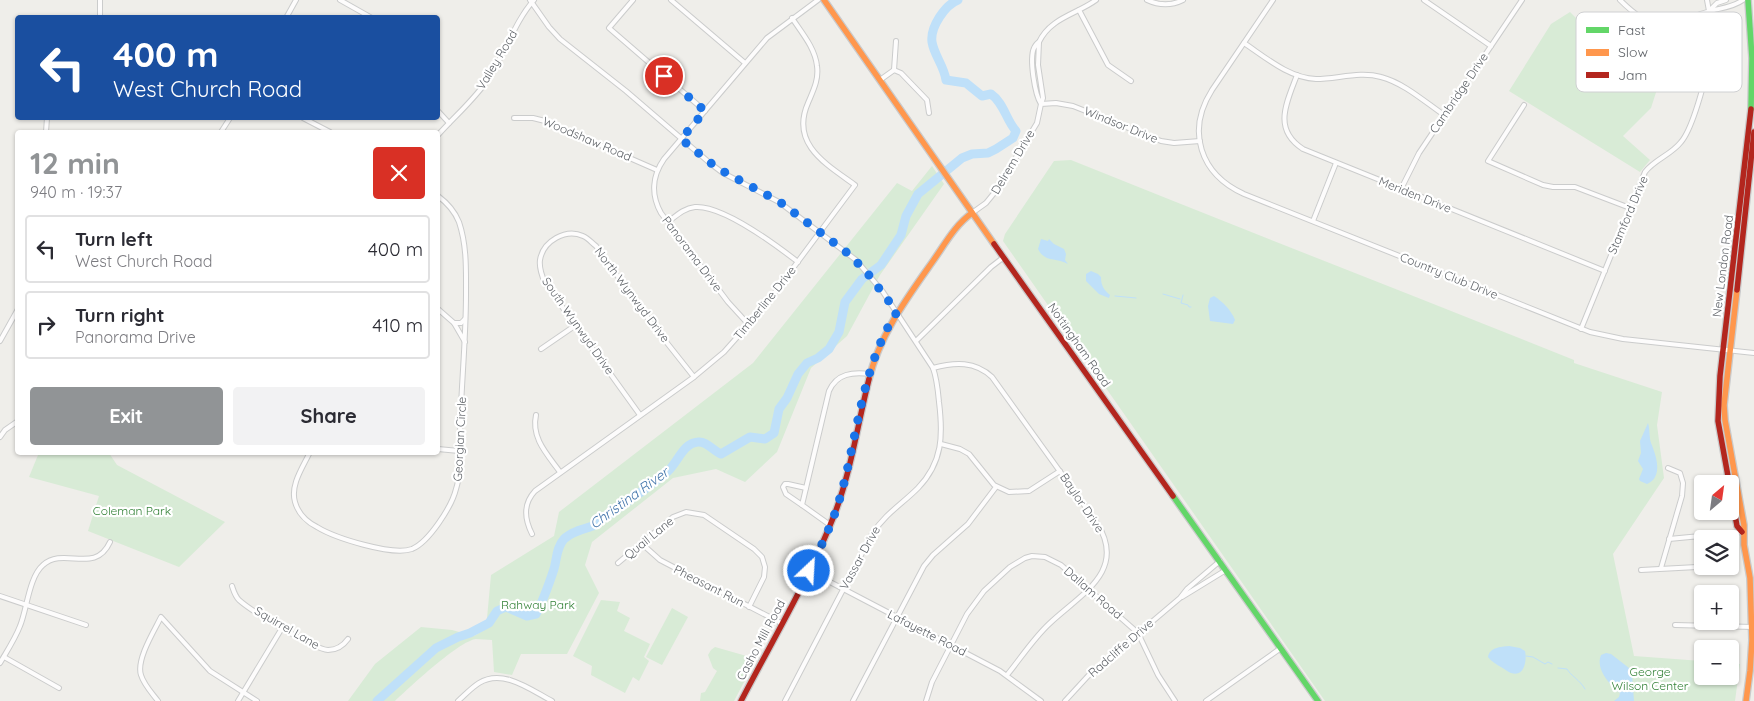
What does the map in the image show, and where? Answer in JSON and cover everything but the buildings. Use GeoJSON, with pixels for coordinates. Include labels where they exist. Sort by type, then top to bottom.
{"type":"FeatureCollection","features":[{"type":"Feature","properties":{"kind":"main road","name":"Nottingham Road"},"geometry":{"type":"LineString","coordinates":[[824,0],[972,213],[1318,701]]}},
{"type":"Feature","properties":{"kind":"main road","name":"New London Road"},"geometry":{"type":"LineString","coordinates":[[1726,350],[1751,117],[1753,81],[1752,36],[1748,0]]}},
{"type":"Feature","properties":{"kind":"main road","name":"New London Road"},"geometry":{"type":"LineString","coordinates":[[1746,701],[1753,627],[1752,570],[1742,532],[1737,526],[1718,421],[1719,385],[1726,350],[1754,132]]}},
{"type":"Feature","properties":{"kind":"main road","name":"Casho Mill Road"},"geometry":{"type":"LineString","coordinates":[[741,701],[809,571],[830,525],[843,488],[870,374],[881,341],[897,312],[958,225],[972,213]]}},
{"type":"Feature","properties":{"kind":"street"},"geometry":{"type":"LineString","coordinates":[[100,0],[100,15]]}},
{"type":"Feature","properties":{"kind":"street"},"geometry":{"type":"LineString","coordinates":[[288,15],[296,0]]}},
{"type":"Feature","properties":{"kind":"street"},"geometry":{"type":"LineString","coordinates":[[340,0],[367,15]]}},
{"type":"Feature","properties":{"kind":"street"},"geometry":{"type":"LineString","coordinates":[[671,0],[746,63]]}},
{"type":"Feature","properties":{"kind":"street","name":"Panorama Drive"},"geometry":{"type":"LineString","coordinates":[[749,325],[733,308],[658,208],[654,182],[658,170],[681,139],[771,34],[818,0]]}},
{"type":"Feature","properties":{"kind":"street"},"geometry":{"type":"LineString","coordinates":[[1042,104],[1038,99],[1032,62],[1034,47],[1044,32],[1054,24],[1096,0]]}},
{"type":"Feature","properties":{"kind":"street"},"geometry":{"type":"LineString","coordinates":[[1147,0],[1170,5],[1183,0]]}},
{"type":"Feature","properties":{"kind":"street"},"geometry":{"type":"LineString","coordinates":[[1200,141],[1199,121],[1205,102],[1273,0]]}},
{"type":"Feature","properties":{"kind":"street"},"geometry":{"type":"LineString","coordinates":[[1424,0],[1491,46]]}},
{"type":"Feature","properties":{"kind":"street","name":"Cambridge Drive"},"geometry":{"type":"LineString","coordinates":[[1401,189],[1414,160],[1522,0]]}},
{"type":"Feature","properties":{"kind":"street"},"geometry":{"type":"LineString","coordinates":[[1620,0],[1633,12]]}},
{"type":"Feature","properties":{"kind":"street","name":"Stamford Drive"},"geometry":{"type":"LineString","coordinates":[[1707,0],[1709,11]]}},
{"type":"Feature","properties":{"kind":"street"},"geometry":{"type":"LineString","coordinates":[[1709,11],[1717,3],[1726,0]]}},
{"type":"Feature","properties":{"kind":"street"},"geometry":{"type":"LineString","coordinates":[[1709,11],[1720,10],[1743,0]]}},
{"type":"Feature","properties":{"kind":"street","name":"Valley Road"},"geometry":{"type":"LineString","coordinates":[[440,133],[489,79],[532,1]]}},
{"type":"Feature","properties":{"kind":"street","name":"Vassar Drive"},"geometry":{"type":"LineString","coordinates":[[532,1],[549,27],[560,39],[626,91],[717,168],[772,197],[851,256],[872,278],[897,312],[933,368],[942,428],[941,444],[935,462],[917,489],[892,509],[876,527],[785,701]]}},
{"type":"Feature","properties":{"kind":"street"},"geometry":{"type":"LineString","coordinates":[[632,2],[609,28],[705,111]]}},
{"type":"Feature","properties":{"kind":"street"},"geometry":{"type":"LineString","coordinates":[[1079,10],[1108,65],[1131,81]]}},
{"type":"Feature","properties":{"kind":"street","name":"Timberline Drive"},"geometry":{"type":"LineString","coordinates":[[532,534],[526,518],[528,502],[535,491],[694,377],[724,352],[749,325],[855,185],[815,154],[805,137],[804,117],[815,86],[818,68],[813,51],[792,18]]}},
{"type":"Feature","properties":{"kind":"street"},"geometry":{"type":"LineString","coordinates":[[894,70],[896,41]]}},
{"type":"Feature","properties":{"kind":"street"},"geometry":{"type":"LineString","coordinates":[[1244,43],[1280,67],[1297,75],[1313,79],[1360,75],[1384,78],[1397,84],[1444,115]]}},
{"type":"Feature","properties":{"kind":"street"},"geometry":{"type":"LineString","coordinates":[[880,80],[894,70]]}},
{"type":"Feature","properties":{"kind":"street"},"geometry":{"type":"LineString","coordinates":[[894,70],[901,73],[926,100],[929,113]]}},
{"type":"Feature","properties":{"kind":"street","name":"Meriden Drive"},"geometry":{"type":"LineString","coordinates":[[1297,75],[1284,112],[1284,122],[1287,133],[1303,149],[1605,271]]}},
{"type":"Feature","properties":{"kind":"street","name":"Stamford Drive"},"geometry":{"type":"LineString","coordinates":[[1582,329],[1645,172],[1654,163],[1677,147],[1686,136],[1692,123],[1700,92]]}},
{"type":"Feature","properties":{"kind":"street","name":"Windsor Drive"},"geometry":{"type":"LineString","coordinates":[[1042,104],[1061,103],[1073,106],[1161,141],[1174,143],[1200,141]]}},
{"type":"Feature","properties":{"kind":"street","name":"Delrem Drive"},"geometry":{"type":"LineString","coordinates":[[972,213],[986,203],[995,192],[1036,123],[1042,104]]}},
{"type":"Feature","properties":{"kind":"street"},"geometry":{"type":"LineString","coordinates":[[1524,105],[1488,161],[1543,185],[1564,188],[1575,187],[1630,208]]}},
{"type":"Feature","properties":{"kind":"street"},"geometry":{"type":"LineString","coordinates":[[440,114],[448,123]]}},
{"type":"Feature","properties":{"kind":"street","name":"Woodshaw Road"},"geometry":{"type":"LineString","coordinates":[[514,118],[533,118],[545,121],[658,170]]}},
{"type":"Feature","properties":{"kind":"street"},"geometry":{"type":"LineString","coordinates":[[307,120],[326,130]]}},
{"type":"Feature","properties":{"kind":"street","name":"Country Club Drive"},"geometry":{"type":"LineString","coordinates":[[1200,141],[1205,159],[1215,174],[1226,184],[1244,194],[1582,329],[1598,335],[1623,339],[1754,353]]}},
{"type":"Feature","properties":{"kind":"street"},"geometry":{"type":"LineString","coordinates":[[1313,222],[1336,163]]}},
{"type":"Feature","properties":{"kind":"street","name":"Georgian Circle"},"geometry":{"type":"LineString","coordinates":[[308,455],[294,489],[295,502],[301,514],[316,527],[334,535],[371,547],[393,551],[412,549],[426,539],[451,502],[460,470],[459,451],[466,317],[465,246],[458,220],[451,209],[440,198]]}},
{"type":"Feature","properties":{"kind":"street"},"geometry":{"type":"LineString","coordinates":[[668,222],[687,209],[694,207],[708,208],[760,234],[798,262]]}},
{"type":"Feature","properties":{"kind":"street","name":"North Wynwyd Drive"},"geometry":{"type":"LineString","coordinates":[[558,236],[565,233],[584,236],[596,246],[652,324],[694,377]]}},
{"type":"Feature","properties":{"kind":"street","name":"South Wynwyd Drive"},"geometry":{"type":"LineString","coordinates":[[558,236],[544,249],[540,260],[541,273],[545,283],[640,415]]}},
{"type":"Feature","properties":{"kind":"street"},"geometry":{"type":"LineString","coordinates":[[916,341],[991,267],[1004,257]]}},
{"type":"Feature","properties":{"kind":"street"},"geometry":{"type":"LineString","coordinates":[[440,311],[454,323],[465,343]]}},
{"type":"Feature","properties":{"kind":"street"},"geometry":{"type":"LineString","coordinates":[[0,341],[15,314]]}},
{"type":"Feature","properties":{"kind":"street"},"geometry":{"type":"LineString","coordinates":[[454,323],[461,323],[466,317]]}},
{"type":"Feature","properties":{"kind":"street"},"geometry":{"type":"LineString","coordinates":[[541,349],[576,325]]}},
{"type":"Feature","properties":{"kind":"street","name":"Baylor Drive"},"geometry":{"type":"LineString","coordinates":[[933,368],[951,364],[963,364],[987,372],[1001,388],[1097,523],[1106,543],[1107,556],[1104,568],[1098,579],[1043,630],[1007,675]]}},
{"type":"Feature","properties":{"kind":"street"},"geometry":{"type":"LineString","coordinates":[[802,505],[832,386],[844,375],[870,374]]}},
{"type":"Feature","properties":{"kind":"street"},"geometry":{"type":"LineString","coordinates":[[536,415],[534,424],[536,435],[560,472]]}},
{"type":"Feature","properties":{"kind":"street"},"geometry":{"type":"LineString","coordinates":[[0,437],[5,430],[15,423]]}},
{"type":"Feature","properties":{"kind":"street"},"geometry":{"type":"LineString","coordinates":[[941,444],[960,449],[968,454],[990,482],[996,487],[1009,492],[1024,492],[1037,487],[1060,471]]}},
{"type":"Feature","properties":{"kind":"street"},"geometry":{"type":"LineString","coordinates":[[440,449],[459,451]]}},
{"type":"Feature","properties":{"kind":"street"},"geometry":{"type":"LineString","coordinates":[[1661,568],[1682,496],[1683,483],[1680,473],[1668,468]]}},
{"type":"Feature","properties":{"kind":"street"},"geometry":{"type":"LineString","coordinates":[[806,488],[788,484],[785,484],[782,488],[786,494],[830,525]]}},
{"type":"Feature","properties":{"kind":"street"},"geometry":{"type":"LineString","coordinates":[[853,701],[928,560],[968,524],[996,487]]}},
{"type":"Feature","properties":{"kind":"street","name":"Quail Lane"},"geometry":{"type":"LineString","coordinates":[[618,563],[666,522],[679,514],[692,512],[710,518],[754,548],[762,557],[765,567],[764,577],[749,607]]}},
{"type":"Feature","properties":{"kind":"street"},"geometry":{"type":"LineString","coordinates":[[1669,540],[1742,532]]}},
{"type":"Feature","properties":{"kind":"street"},"geometry":{"type":"LineString","coordinates":[[0,663],[18,631],[27,606],[33,580],[42,566],[57,558],[83,560],[95,557],[110,542]]}},
{"type":"Feature","properties":{"kind":"street","name":"Pheasant Run"},"geometry":{"type":"LineString","coordinates":[[640,543],[660,560],[781,623]]}},
{"type":"Feature","properties":{"kind":"street","name":"Dallam Road"},"geometry":{"type":"LineString","coordinates":[[926,701],[932,682],[967,614],[979,597],[1010,567],[1025,558],[1038,556],[1051,559],[1061,565],[1138,633],[1161,680],[1175,701]]}},
{"type":"Feature","properties":{"kind":"street","name":"Radcliffe Drive"},"geometry":{"type":"LineString","coordinates":[[1180,598],[1187,588],[1220,561]]}},
{"type":"Feature","properties":{"kind":"street"},"geometry":{"type":"LineString","coordinates":[[1641,570],[1694,567]]}},
{"type":"Feature","properties":{"kind":"street","name":"Radcliffe Drive"},"geometry":{"type":"LineString","coordinates":[[1065,701],[1081,682],[1180,598],[1226,570]]}},
{"type":"Feature","properties":{"kind":"street","name":"Lafayette Road"},"geometry":{"type":"LineString","coordinates":[[809,571],[1007,675],[1041,701]]}},
{"type":"Feature","properties":{"kind":"street","name":"Squirrel Lane"},"geometry":{"type":"LineString","coordinates":[[232,586],[234,594],[241,601],[282,628],[320,648],[336,650],[348,639]]}},
{"type":"Feature","properties":{"kind":"street"},"geometry":{"type":"LineString","coordinates":[[0,596],[86,625]]}},
{"type":"Feature","properties":{"kind":"street"},"geometry":{"type":"LineString","coordinates":[[158,701],[144,681],[140,666],[142,657],[161,617],[210,671],[257,701]]}},
{"type":"Feature","properties":{"kind":"street"},"geometry":{"type":"LineString","coordinates":[[1675,625],[1753,627]]}},
{"type":"Feature","properties":{"kind":"street"},"geometry":{"type":"LineString","coordinates":[[238,701],[282,628]]}},
{"type":"Feature","properties":{"kind":"street"},"geometry":{"type":"LineString","coordinates":[[1206,701],[1281,648]]}},
{"type":"Feature","properties":{"kind":"street"},"geometry":{"type":"LineString","coordinates":[[4,657],[59,688]]}},
{"type":"Feature","properties":{"kind":"street"},"geometry":{"type":"LineString","coordinates":[[458,701],[480,683],[497,678],[510,680],[552,701]]}},
{"type":"Feature","properties":{"kind":"green space"},"geometry":{"type":"Polygon","coordinates":[[[1570,12],[1576,18],[1576,92],[1656,92],[1651,108],[1623,136],[1650,160],[1640,172],[1509,91],[1551,24],[1570,12]]]}},
{"type":"Feature","properties":{"kind":"green space","name":"George Wilson Center"},"geometry":{"type":"Polygon","coordinates":[[[1071,160],[1574,360],[1574,363],[1662,392],[1657,425],[1664,478],[1613,554],[1634,656],[1694,660],[1694,685],[1737,685],[1735,701],[1325,701],[1003,241],[1005,234],[1054,161],[1071,160]]]}},
{"type":"Feature","properties":{"kind":"green space","name":"Rahway Park"},"geometry":{"type":"Polygon","coordinates":[[[932,166],[944,184],[880,275],[847,336],[811,368],[777,452],[745,482],[716,469],[673,478],[592,542],[585,565],[599,593],[567,654],[521,654],[512,675],[494,672],[492,640],[476,639],[447,656],[395,701],[348,701],[375,664],[421,627],[452,630],[474,636],[486,629],[491,575],[554,536],[559,512],[753,363],[897,183],[912,191],[932,166]]]}},
{"type":"Feature","properties":{"kind":"green space","name":"Coleman Park"},"geometry":{"type":"Polygon","coordinates":[[[38,455],[110,455],[117,465],[225,522],[179,567],[88,531],[99,496],[29,477],[38,455]]]}},
{"type":"Feature","properties":{"kind":"green space"},"geometry":{"type":"Polygon","coordinates":[[[601,600],[620,602],[617,611],[630,618],[624,631],[650,644],[644,657],[649,661],[639,681],[633,677],[625,693],[591,675],[592,666],[573,656],[601,600]]]}},
{"type":"Feature","properties":{"kind":"green space"},"geometry":{"type":"Polygon","coordinates":[[[672,608],[688,617],[662,665],[646,657],[672,608]]]}},
{"type":"Feature","properties":{"kind":"green space"},"geometry":{"type":"Polygon","coordinates":[[[715,647],[750,657],[754,660],[734,701],[700,701],[701,693],[705,692],[717,671],[713,668],[708,655],[715,647]]]}},
{"type":"Feature","properties":{"kind":"water"},"geometry":{"type":"Polygon","coordinates":[[[1041,239],[1048,241],[1049,239],[1064,249],[1066,254],[1065,260],[1068,264],[1044,256],[1038,249],[1041,239]]]}},
{"type":"Feature","properties":{"kind":"water"},"geometry":{"type":"Polygon","coordinates":[[[1091,271],[1101,277],[1103,288],[1110,295],[1109,298],[1099,294],[1086,281],[1086,274],[1091,271]]]}},
{"type":"Feature","properties":{"kind":"water"},"geometry":{"type":"Polygon","coordinates":[[[1214,296],[1231,313],[1235,320],[1233,324],[1210,321],[1208,306],[1210,298],[1214,296]]]}},
{"type":"Feature","properties":{"kind":"water"},"geometry":{"type":"Polygon","coordinates":[[[1648,423],[1657,471],[1656,476],[1647,484],[1639,479],[1643,469],[1638,461],[1641,453],[1640,441],[1648,423]]]}},
{"type":"Feature","properties":{"kind":"water"},"geometry":{"type":"Polygon","coordinates":[[[1509,646],[1525,651],[1524,667],[1516,674],[1510,673],[1488,657],[1493,649],[1509,646]]]}},
{"type":"Feature","properties":{"kind":"water"},"geometry":{"type":"Polygon","coordinates":[[[1611,654],[1629,668],[1632,674],[1634,701],[1614,701],[1619,697],[1620,693],[1604,676],[1600,666],[1601,655],[1611,654]]]}},
{"type":"Feature","properties":{"kind":"waterway","name":"Christina River"},"geometry":{"type":"LineString","coordinates":[[377,701],[436,648],[489,623],[497,611],[506,607],[527,616],[536,614],[552,575],[559,546],[564,539],[593,526],[650,486],[672,467],[688,446],[701,442],[721,454],[750,437],[765,439],[774,433],[779,409],[787,398],[798,374],[807,363],[818,358],[829,349],[839,332],[845,302],[862,279],[881,265],[901,235],[906,216],[918,194],[962,158],[972,154],[988,153],[1013,138],[1016,131],[999,102],[991,94],[982,96],[966,83],[946,80],[933,47],[932,36],[939,17],[958,0]]}},
{"type":"Feature","properties":{"kind":"waterway"},"geometry":{"type":"LineString","coordinates":[[1163,294],[1180,299]]}},
{"type":"Feature","properties":{"kind":"waterway"},"geometry":{"type":"LineString","coordinates":[[1183,295],[1181,303],[1191,307]]}},
{"type":"Feature","properties":{"kind":"waterway"},"geometry":{"type":"LineString","coordinates":[[1115,296],[1136,298]]}},
{"type":"Feature","properties":{"kind":"waterway"},"geometry":{"type":"LineString","coordinates":[[1526,656],[1533,657],[1545,664],[1548,662],[1552,664]]}},
{"type":"Feature","properties":{"kind":"waterway"},"geometry":{"type":"LineString","coordinates":[[1558,668],[1567,669],[1585,689]]}},
{"type":"Feature","properties":{"kind":"traffic: fast"},"geometry":{"type":"LineString","coordinates":[[1748,0],[1752,58],[1751,109]]}},
{"type":"Feature","properties":{"kind":"traffic: fast"},"geometry":{"type":"LineString","coordinates":[[1173,496],[1318,701]]}},
{"type":"Feature","properties":{"kind":"traffic: slow"},"geometry":{"type":"LineString","coordinates":[[824,0],[994,244]]}},
{"type":"Feature","properties":{"kind":"traffic: slow"},"geometry":{"type":"LineString","coordinates":[[869,379],[880,347],[895,317],[951,235],[960,223],[972,213]]}},
{"type":"Feature","properties":{"kind":"traffic: slow"},"geometry":{"type":"LineString","coordinates":[[1737,290],[1724,405],[1744,525],[1744,545],[1750,578],[1752,640],[1746,701]]}},
{"type":"Feature","properties":{"kind":"traffic: jam"},"geometry":{"type":"LineString","coordinates":[[1742,532],[1737,526],[1718,421],[1720,376],[1751,109]]}},
{"type":"Feature","properties":{"kind":"traffic: jam"},"geometry":{"type":"LineString","coordinates":[[1737,290],[1754,132]]}},
{"type":"Feature","properties":{"kind":"traffic: jam"},"geometry":{"type":"LineString","coordinates":[[994,244],[1173,496]]}},
{"type":"Feature","properties":{"kind":"traffic: jam"},"geometry":{"type":"LineString","coordinates":[[741,701],[803,585],[835,513],[850,464],[869,379]]}},
{"type":"Feature","properties":{"kind":"route"},"geometry":{"type":"LineString","coordinates":[[664,76],[705,111],[681,139],[731,177],[780,202],[845,251],[865,270],[897,312],[884,333],[877,350],[837,508],[809,571]]}}]}
